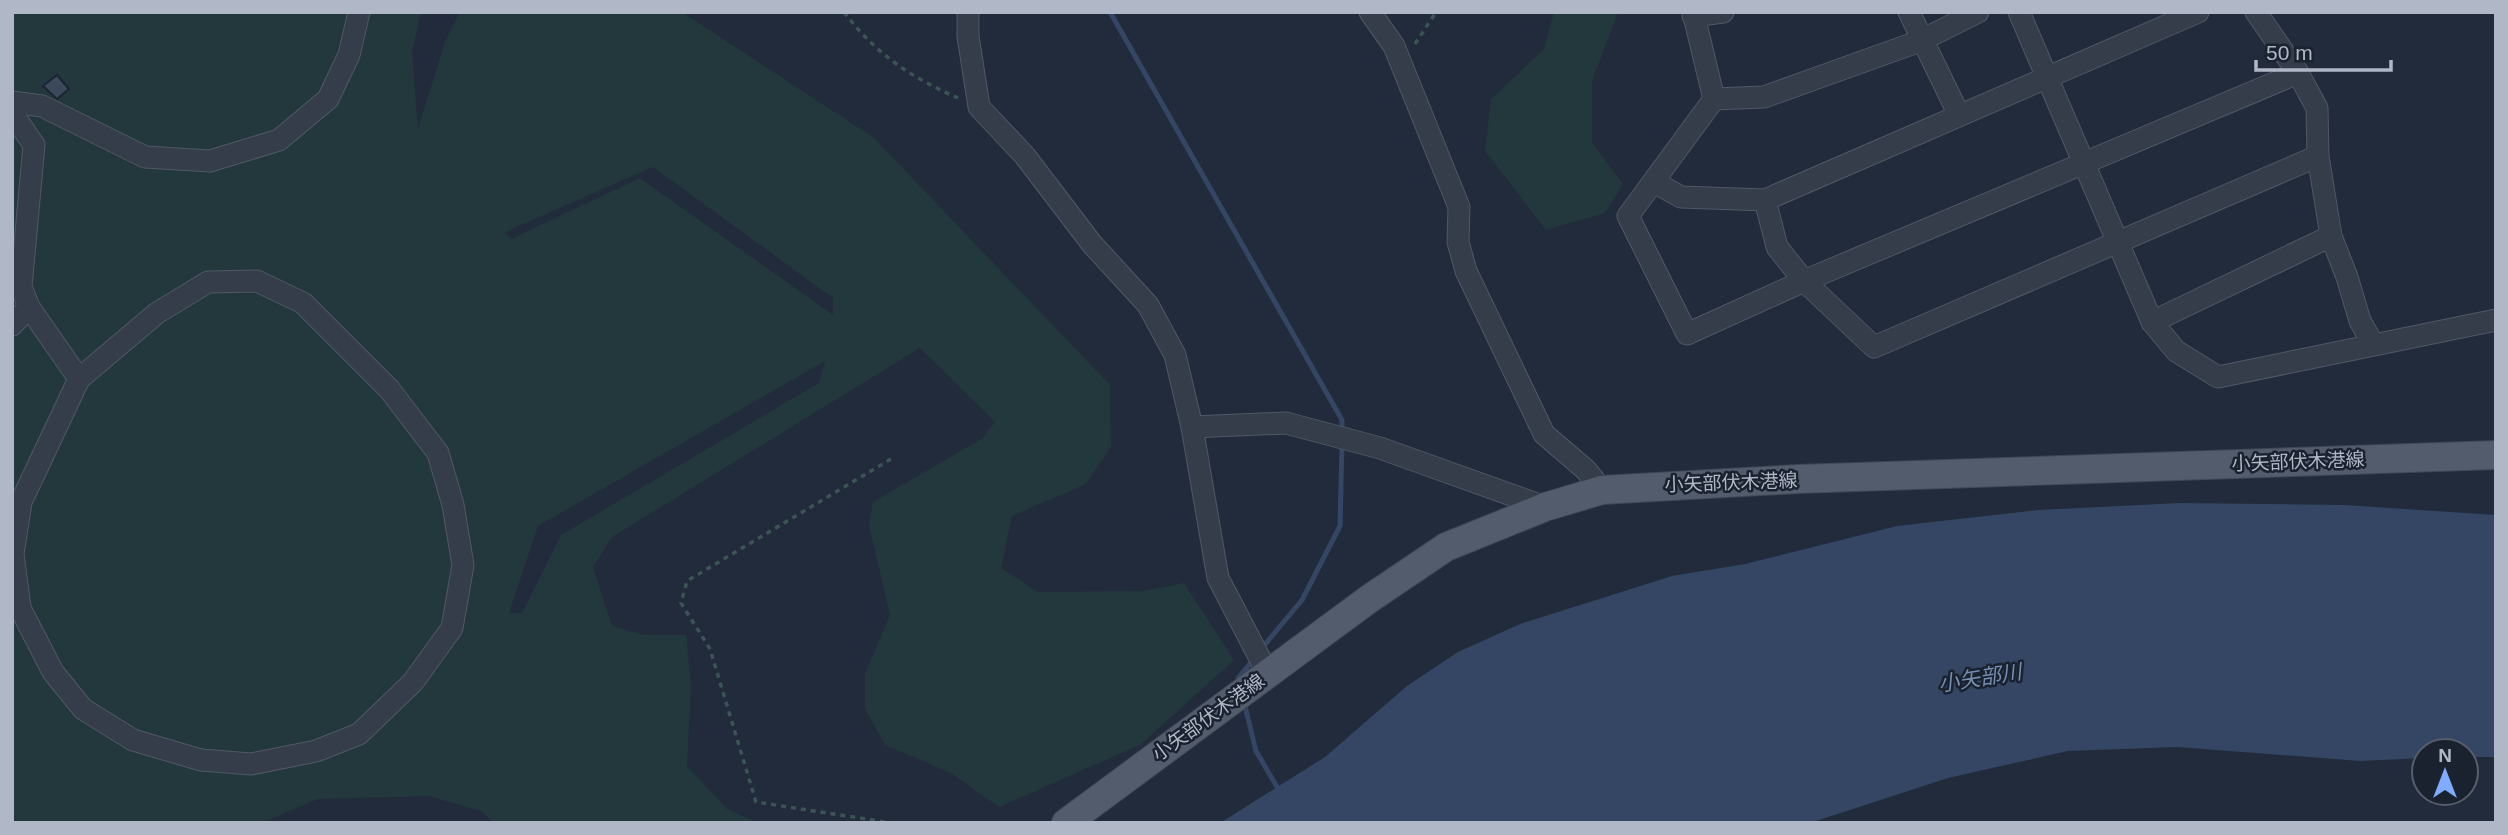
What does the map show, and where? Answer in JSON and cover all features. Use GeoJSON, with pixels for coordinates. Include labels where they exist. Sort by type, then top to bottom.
{"type":"FeatureCollection","features":[{"type":"Feature","properties":{"kind":"main road","name":"小矢部伏木港線"},"geometry":{"type":"LineString","coordinates":[[1066,823],[1446,547],[1545,507],[1602,490],[2496,454]]}},
{"type":"Feature","properties":{"kind":"street"},"geometry":{"type":"LineString","coordinates":[[12,102],[42,106],[145,157],[210,161],[279,140],[328,99],[348,55],[359,12]]}},
{"type":"Feature","properties":{"kind":"street"},"geometry":{"type":"LineString","coordinates":[[968,12],[968,36],[979,107],[1025,156],[1093,244],[1148,305],[1175,355],[1192,427],[1218,578],[1268,674]]}},
{"type":"Feature","properties":{"kind":"street"},"geometry":{"type":"LineString","coordinates":[[1370,12],[1402,64],[1459,207],[1458,242],[1466,271],[1544,434],[1586,471],[1602,490]]}},
{"type":"Feature","properties":{"kind":"street"},"geometry":{"type":"LineString","coordinates":[[1723,12],[1693,14],[1714,99],[1628,216],[1688,334],[1804,281],[2084,161],[2298,73]]}},
{"type":"Feature","properties":{"kind":"street"},"geometry":{"type":"LineString","coordinates":[[1909,12],[1920,41],[1959,115]]}},
{"type":"Feature","properties":{"kind":"street"},"geometry":{"type":"LineString","coordinates":[[1714,99],[1764,97],[1920,41],[1978,12]]}},
{"type":"Feature","properties":{"kind":"street"},"geometry":{"type":"LineString","coordinates":[[2019,12],[2152,322],[2176,351],[2218,377],[2496,320]]}},
{"type":"Feature","properties":{"kind":"street"},"geometry":{"type":"LineString","coordinates":[[1654,182],[1681,197],[1765,200],[2198,12]]}},
{"type":"Feature","properties":{"kind":"street"},"geometry":{"type":"LineString","coordinates":[[2256,12],[2298,73],[2317,108],[2318,156],[2331,236],[2360,321],[2373,344]]}},
{"type":"Feature","properties":{"kind":"street"},"geometry":{"type":"LineString","coordinates":[[12,113],[34,145],[21,307],[12,325]]}},
{"type":"Feature","properties":{"kind":"street"},"geometry":{"type":"LineString","coordinates":[[1765,200],[1777,247],[1804,281],[1874,346],[2318,156]]}},
{"type":"Feature","properties":{"kind":"street"},"geometry":{"type":"LineString","coordinates":[[2152,322],[2331,236]]}},
{"type":"Feature","properties":{"kind":"street"},"geometry":{"type":"LineString","coordinates":[[257,281],[303,303],[389,389],[438,453],[453,505],[463,565],[452,628],[413,682],[359,734],[316,751],[251,764],[201,760],[133,740],[83,709],[53,672],[20,608],[13,554],[21,502],[79,379],[157,313],[208,282],[257,281]]}},
{"type":"Feature","properties":{"kind":"street"},"geometry":{"type":"LineString","coordinates":[[21,307],[79,379]]}},
{"type":"Feature","properties":{"kind":"street"},"geometry":{"type":"LineString","coordinates":[[1192,427],[1286,423],[1380,448],[1545,507]]}},
{"type":"Feature","properties":{"kind":"path"},"geometry":{"type":"LineString","coordinates":[[844,12],[864,39],[914,79],[979,107]]}},
{"type":"Feature","properties":{"kind":"path"},"geometry":{"type":"LineString","coordinates":[[1402,64],[1436,12]]}},
{"type":"Feature","properties":{"kind":"path"},"geometry":{"type":"LineString","coordinates":[[891,458],[687,581],[681,603],[710,649],[756,802],[892,823]]}},
{"type":"Feature","properties":{"kind":"green space"},"geometry":{"type":"Polygon","coordinates":[[[12,12],[421,12],[412,52],[418,129],[445,42],[460,12],[682,12],[874,138],[1110,385],[1111,447],[1086,484],[1012,516],[1001,568],[1038,592],[1143,591],[1184,583],[1234,660],[1140,745],[999,807],[951,773],[885,745],[865,709],[865,674],[890,615],[869,525],[873,502],[983,438],[995,422],[920,348],[612,537],[593,567],[612,626],[643,635],[686,635],[691,685],[687,766],[727,809],[759,823],[494,823],[481,811],[429,796],[318,799],[261,823],[12,823],[12,12]],[[653,167],[505,232],[511,239],[640,178],[833,315],[833,298],[653,167]],[[825,361],[538,526],[509,613],[522,613],[561,535],[819,383],[825,361]]]}},
{"type":"Feature","properties":{"kind":"green space"},"geometry":{"type":"Polygon","coordinates":[[[1554,12],[1618,12],[1592,81],[1592,143],[1623,184],[1605,213],[1546,230],[1485,151],[1491,99],[1544,49],[1554,12]]]}},
{"type":"Feature","properties":{"kind":"water","name":"小矢部川"},"geometry":{"type":"Polygon","coordinates":[[[2180,503],[2344,505],[2496,515],[2496,757],[2480,757],[2480,737],[2410,737],[2410,759],[2360,761],[2177,747],[2068,751],[1948,778],[1810,823],[1220,823],[1325,757],[1407,686],[1458,652],[1520,624],[1672,576],[1745,564],[1897,526],[2038,510],[2180,503]]]}},
{"type":"Feature","properties":{"kind":"building"},"geometry":{"type":"Polygon","coordinates":[[[57,75],[69,89],[57,99],[43,86],[57,75]]]}},
{"type":"Feature","properties":{"kind":"waterway"},"geometry":{"type":"LineString","coordinates":[[1110,12],[1342,420],[1342,434]]}},
{"type":"Feature","properties":{"kind":"waterway"},"geometry":{"type":"LineString","coordinates":[[1262,648],[1302,600],[1340,526],[1342,444]]}},
{"type":"Feature","properties":{"kind":"waterway"},"geometry":{"type":"LineString","coordinates":[[1240,685],[1238,678],[1254,659]]}},
{"type":"Feature","properties":{"kind":"waterway"},"geometry":{"type":"LineString","coordinates":[[1244,702],[1256,751],[1280,792]]}}]}
